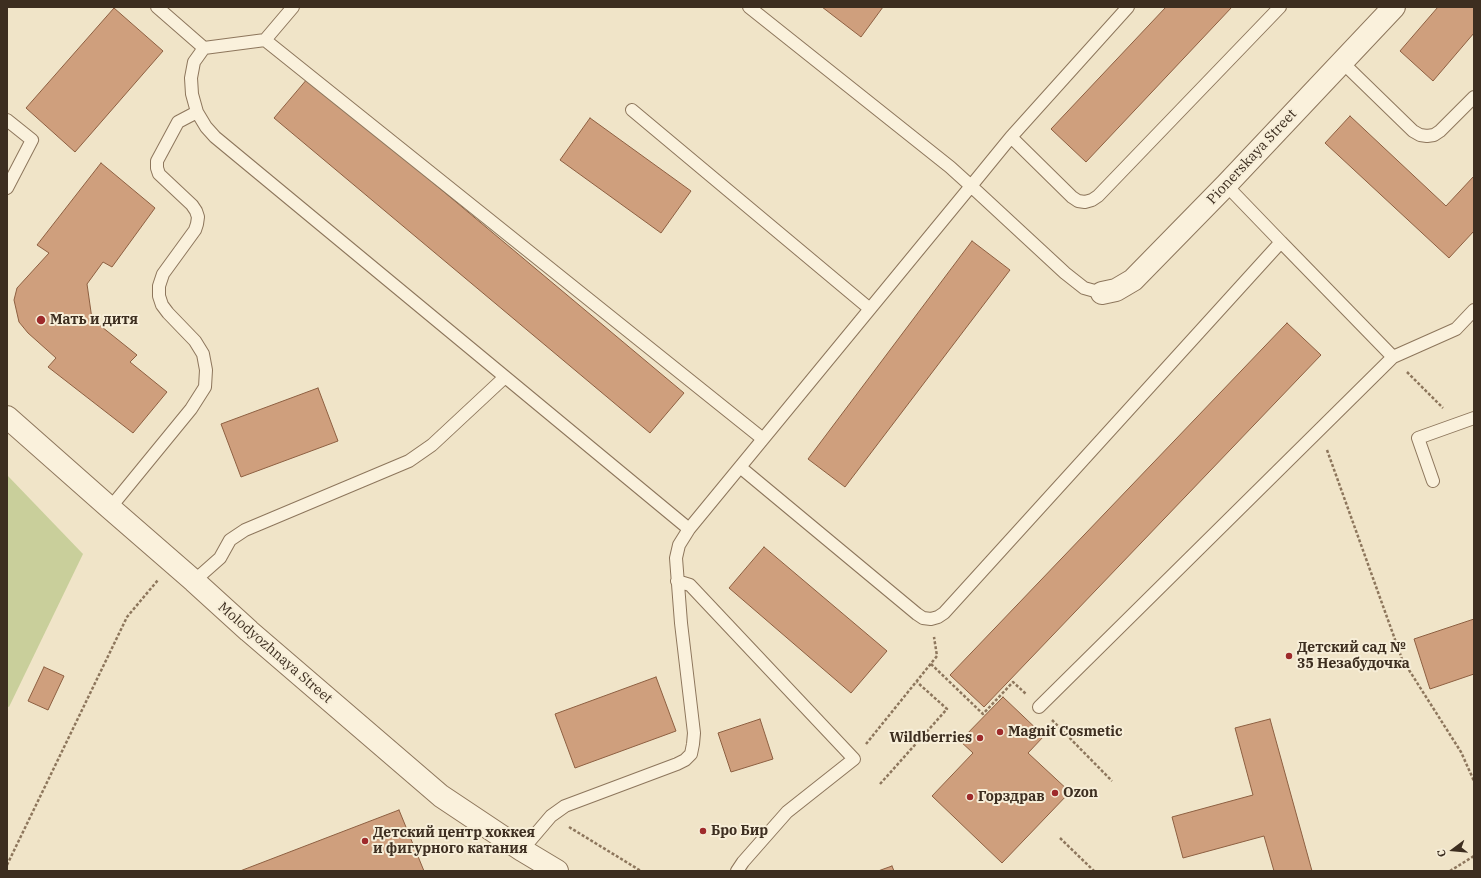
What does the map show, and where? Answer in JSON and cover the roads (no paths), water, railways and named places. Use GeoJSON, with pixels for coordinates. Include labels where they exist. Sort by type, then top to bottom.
{"type":"FeatureCollection","features":[{"type":"Feature","properties":{"kind":"street","name":"Pionerskaya Street"},"geometry":{"type":"LineString","coordinates":[[1102,293],[1116,290],[1133,280],[1226,185],[1394,7]]}},
{"type":"Feature","properties":{"kind":"street","name":"Molodyozhnaya Street"},"geometry":{"type":"LineString","coordinates":[[7,417],[255,636],[441,796],[522,850],[557,871]]}},
{"type":"Feature","properties":{"kind":"lane"},"geometry":{"type":"LineString","coordinates":[[157,7],[204,48]]}},
{"type":"Feature","properties":{"kind":"lane"},"geometry":{"type":"LineString","coordinates":[[293,7],[265,40],[204,48],[194,62],[191,78],[192,94],[197,112],[206,128],[689,529]]}},
{"type":"Feature","properties":{"kind":"lane"},"geometry":{"type":"LineString","coordinates":[[749,7],[944,162],[1065,273],[1084,288],[1102,293]]}},
{"type":"Feature","properties":{"kind":"lane"},"geometry":{"type":"LineString","coordinates":[[522,850],[551,816],[565,806],[677,764],[685,760],[691,754],[694,733],[677,581],[676,558],[679,545],[689,529],[1011,137],[1128,7]]}},
{"type":"Feature","properties":{"kind":"lane"},"geometry":{"type":"LineString","coordinates":[[1011,137],[1072,197],[1078,201],[1085,202],[1092,200],[1098,196],[1280,7]]}},
{"type":"Feature","properties":{"kind":"lane"},"geometry":{"type":"LineString","coordinates":[[265,40],[763,439]]}},
{"type":"Feature","properties":{"kind":"lane"},"geometry":{"type":"LineString","coordinates":[[1342,62],[1413,131],[1420,135],[1434,135],[1440,131],[1474,97]]}},
{"type":"Feature","properties":{"kind":"lane"},"geometry":{"type":"LineString","coordinates":[[632,110],[870,309]]}},
{"type":"Feature","properties":{"kind":"lane"},"geometry":{"type":"LineString","coordinates":[[110,508],[191,409],[205,387],[206,370],[203,354],[195,341],[168,313],[162,305],[159,296],[159,286],[163,274],[195,230],[198,224],[198,217],[192,205],[159,174],[157,161],[178,122],[197,112]]}},
{"type":"Feature","properties":{"kind":"lane"},"geometry":{"type":"LineString","coordinates":[[7,120],[32,140],[7,188]]}},
{"type":"Feature","properties":{"kind":"lane"},"geometry":{"type":"LineString","coordinates":[[1226,185],[1393,357]]}},
{"type":"Feature","properties":{"kind":"lane"},"geometry":{"type":"LineString","coordinates":[[740,468],[917,614],[923,618],[931,619],[938,617],[944,613],[1281,242]]}},
{"type":"Feature","properties":{"kind":"lane"},"geometry":{"type":"LineString","coordinates":[[1039,707],[1393,357],[1456,329],[1474,310]]}},
{"type":"Feature","properties":{"kind":"lane"},"geometry":{"type":"LineString","coordinates":[[194,581],[220,558],[230,540],[245,530],[409,461],[432,445],[506,377]]}},
{"type":"Feature","properties":{"kind":"lane"},"geometry":{"type":"LineString","coordinates":[[1433,481],[1418,438],[1474,418]]}},
{"type":"Feature","properties":{"kind":"lane"},"geometry":{"type":"LineString","coordinates":[[677,581],[690,585],[854,759],[787,812],[743,862],[737,871]]}},
{"type":"Feature","properties":{"kind":"place","name":"Мать и дитя"},"geometry":{"type":"Point","coordinates":[41,320]}},
{"type":"Feature","properties":{"kind":"place","name":"Детский сад № 35 Незабудочка"},"geometry":{"type":"Point","coordinates":[1289,656]}},
{"type":"Feature","properties":{"kind":"place","name":"Magnit Cosmetic"},"geometry":{"type":"Point","coordinates":[1000,732]}},
{"type":"Feature","properties":{"kind":"place","name":"Wildberries"},"geometry":{"type":"Point","coordinates":[980,738]}},
{"type":"Feature","properties":{"kind":"place","name":"Ozon"},"geometry":{"type":"Point","coordinates":[1055,793]}},
{"type":"Feature","properties":{"kind":"place","name":"Горздрав"},"geometry":{"type":"Point","coordinates":[970,797]}},
{"type":"Feature","properties":{"kind":"place","name":"Бро Бир"},"geometry":{"type":"Point","coordinates":[703,831]}},
{"type":"Feature","properties":{"kind":"place","name":"Детский центр хоккея и фигурного катания"},"geometry":{"type":"Point","coordinates":[365,841]}}]}
